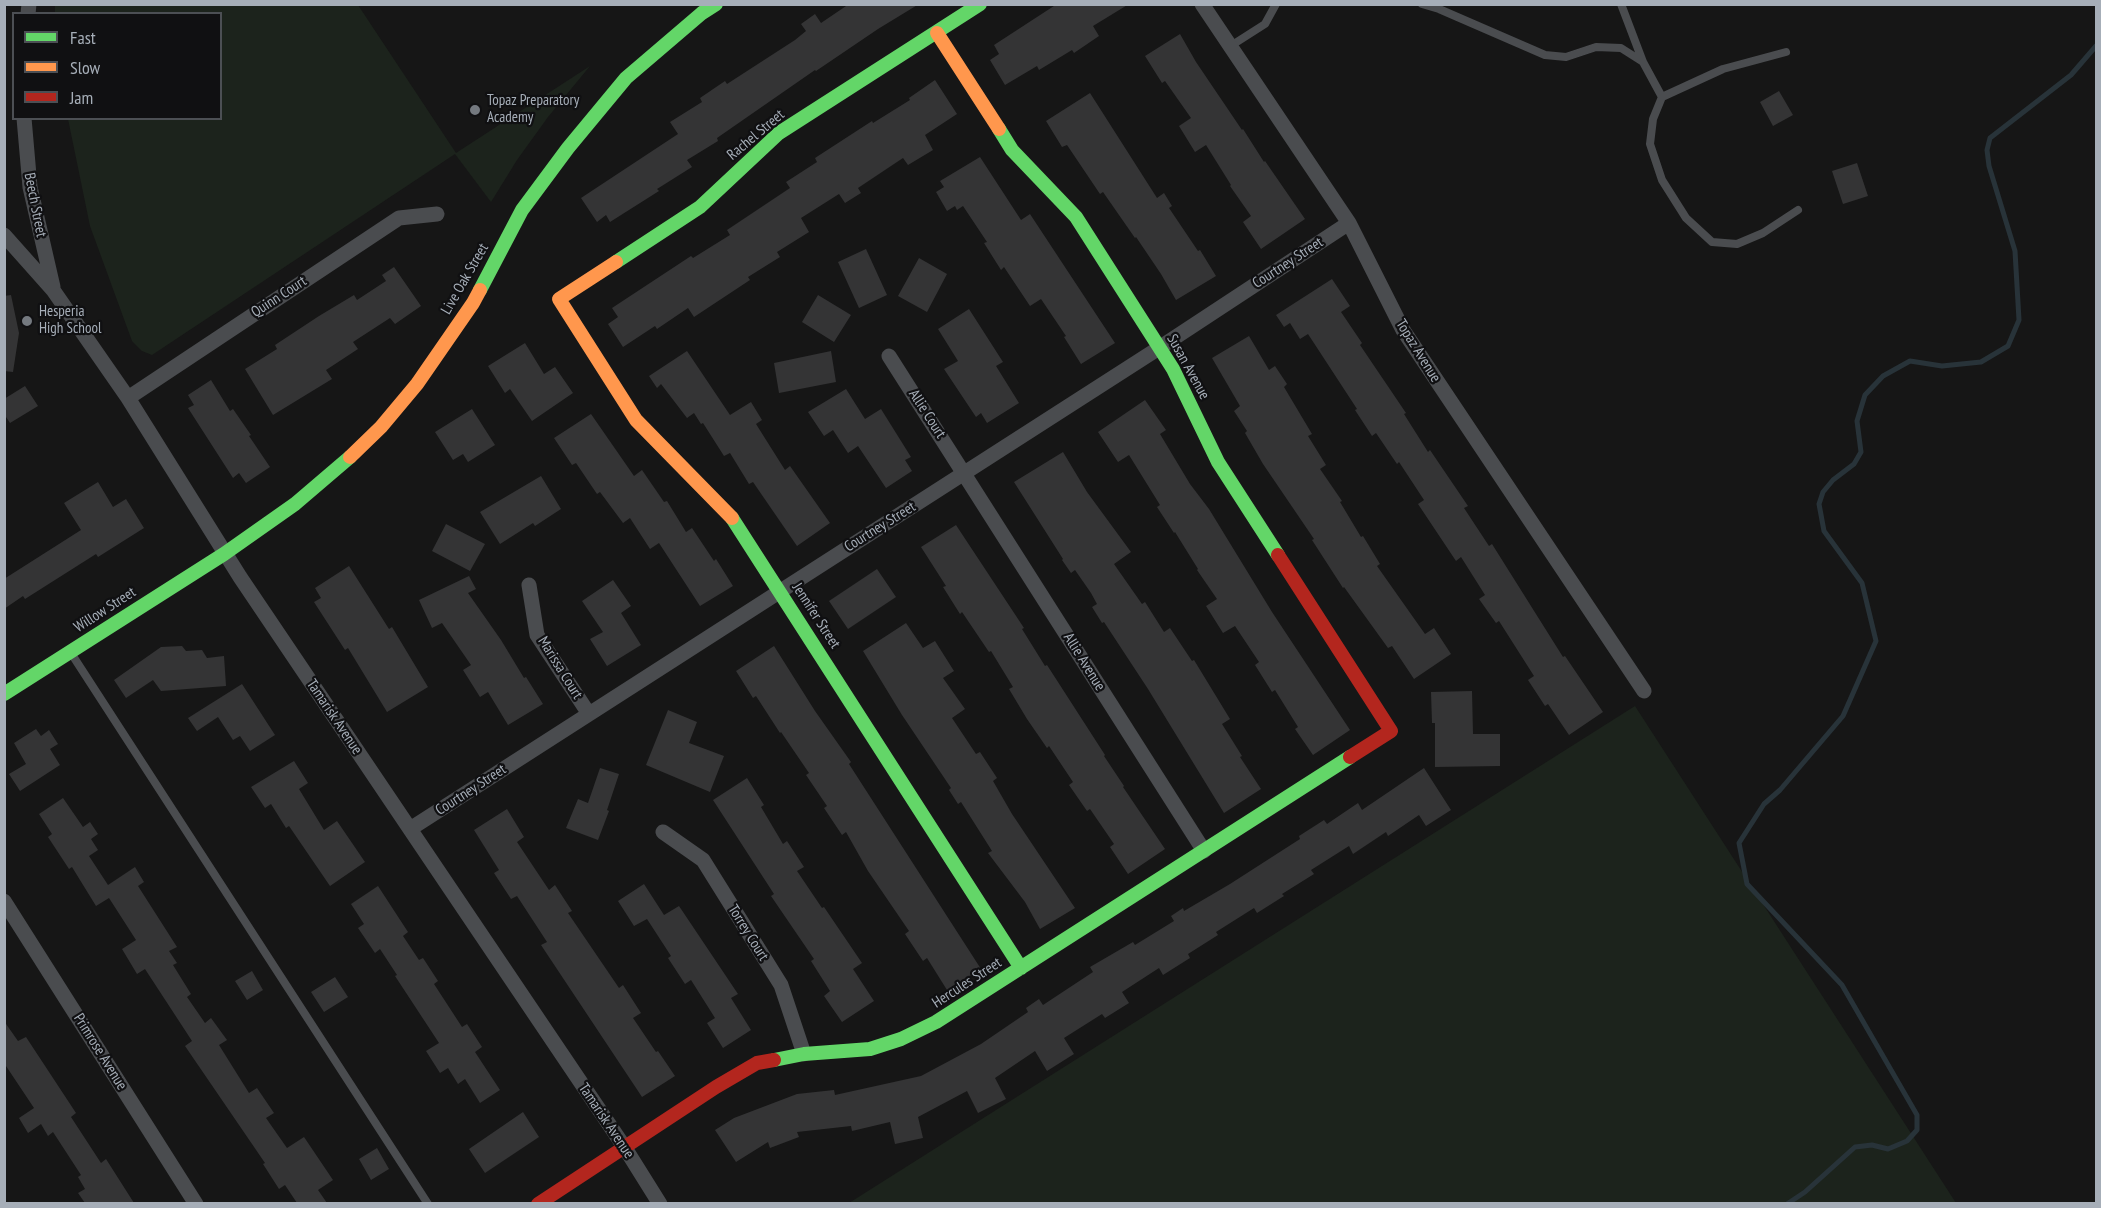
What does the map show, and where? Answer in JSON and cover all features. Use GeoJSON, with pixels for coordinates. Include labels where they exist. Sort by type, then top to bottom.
{"type":"FeatureCollection","features":[{"type":"Feature","properties":{"kind":"street","name":"Live Oak Street"},"geometry":{"type":"LineString","coordinates":[[224,554],[295,504],[331,475],[381,427],[417,384],[473,303],[522,210],[568,148],[626,78],[702,13],[716,4]]}},
{"type":"Feature","properties":{"kind":"street","name":"Rachel Street"},"geometry":{"type":"LineString","coordinates":[[559,299],[700,207],[779,133],[980,4]]}},
{"type":"Feature","properties":{"kind":"street","name":"Topaz Avenue"},"geometry":{"type":"LineString","coordinates":[[1202,4],[1349,223],[1403,330],[1644,691]]}},
{"type":"Feature","properties":{"kind":"street","name":"Susan Avenue"},"geometry":{"type":"LineString","coordinates":[[937,33],[1012,150],[1076,217],[1173,369],[1218,462],[1391,732]]}},
{"type":"Feature","properties":{"kind":"street","name":"Beech Street"},"geometry":{"type":"LineString","coordinates":[[24,120],[30,187],[53,290]]}},
{"type":"Feature","properties":{"kind":"street","name":"Quinn Court"},"geometry":{"type":"LineString","coordinates":[[128,398],[399,218],[437,214]]}},
{"type":"Feature","properties":{"kind":"street","name":"Courtney Street"},"geometry":{"type":"LineString","coordinates":[[410,829],[1159,348],[1349,223]]}},
{"type":"Feature","properties":{"kind":"street","name":"Tamarisk Avenue"},"geometry":{"type":"LineString","coordinates":[[4,235],[53,290],[128,398],[224,554],[660,1203]]}},
{"type":"Feature","properties":{"kind":"street","name":"Jennifer Street"},"geometry":{"type":"LineString","coordinates":[[559,299],[636,420],[734,520],[1022,968]]}},
{"type":"Feature","properties":{"kind":"street","name":"Allie Court"},"geometry":{"type":"LineString","coordinates":[[889,356],[965,473]]}},
{"type":"Feature","properties":{"kind":"street","name":"Allie Avenue"},"geometry":{"type":"LineString","coordinates":[[965,473],[1204,850]]}},
{"type":"Feature","properties":{"kind":"street","name":"Willow Street"},"geometry":{"type":"LineString","coordinates":[[4,694],[224,554]]}},
{"type":"Feature","properties":{"kind":"street","name":"Marissa Court"},"geometry":{"type":"LineString","coordinates":[[529,585],[537,635],[589,714]]}},
{"type":"Feature","properties":{"kind":"street","name":"Hercules Street"},"geometry":{"type":"LineString","coordinates":[[538,1203],[716,1087],[757,1063],[804,1054],[870,1049],[901,1039],[936,1022],[1391,732]]}},
{"type":"Feature","properties":{"kind":"street","name":"Torrey Court"},"geometry":{"type":"LineString","coordinates":[[663,832],[703,860],[781,985],[804,1054]]}},
{"type":"Feature","properties":{"kind":"street","name":"Primrose Avenue"},"geometry":{"type":"LineString","coordinates":[[4,901],[196,1203]]}},
{"type":"Feature","properties":{"kind":"lane"},"geometry":{"type":"LineString","coordinates":[[1229,47],[1265,24],[1276,4]]}},
{"type":"Feature","properties":{"kind":"lane"},"geometry":{"type":"LineString","coordinates":[[1422,4],[1439,9],[1545,55],[1566,57],[1596,47],[1621,48],[1643,62]]}},
{"type":"Feature","properties":{"kind":"lane"},"geometry":{"type":"LineString","coordinates":[[1621,4],[1643,62],[1662,97]]}},
{"type":"Feature","properties":{"kind":"lane"},"geometry":{"type":"LineString","coordinates":[[1785,52],[1723,69],[1662,97],[1653,119],[1650,144],[1662,180],[1686,218],[1712,242],[1737,244],[1763,233],[1798,210]]}},
{"type":"Feature","properties":{"kind":"lane"},"geometry":{"type":"LineString","coordinates":[[70,652],[428,1203]]}},
{"type":"Feature","properties":{"kind":"shaded area"},"geometry":{"type":"Polygon","coordinates":[[[55,5],[358,5],[456,153],[590,66],[548,117],[491,202],[455,154],[152,355],[142,351],[132,341],[90,226],[68,120],[222,120],[222,12],[55,12],[55,5]]]}},
{"type":"Feature","properties":{"kind":"shaded area"},"geometry":{"type":"Polygon","coordinates":[[[1635,706],[1956,1203],[849,1203],[1635,706]]]}},
{"type":"Feature","properties":{"kind":"building"},"geometry":{"type":"Polygon","coordinates":[[[849,4],[919,4],[815,70],[717,138],[718,141],[687,160],[692,167],[657,189],[659,191],[610,222],[606,215],[597,222],[581,198],[678,134],[670,122],[702,102],[700,98],[725,81],[727,84],[795,40],[806,31],[801,24],[815,14],[821,23],[849,4]]]}},
{"type":"Feature","properties":{"kind":"building"},"geometry":{"type":"Polygon","coordinates":[[[1057,4],[1129,4],[1093,26],[1099,36],[1074,53],[1072,50],[1039,70],[1037,66],[1005,85],[990,60],[999,54],[994,45],[1057,4]]]}},
{"type":"Feature","properties":{"kind":"building"},"geometry":{"type":"Polygon","coordinates":[[[1180,34],[1196,62],[1305,219],[1261,249],[1243,222],[1251,216],[1206,145],[1195,152],[1179,126],[1191,118],[1165,81],[1162,83],[1145,56],[1180,34]]]}},
{"type":"Feature","properties":{"kind":"building"},"geometry":{"type":"Polygon","coordinates":[[[935,80],[957,114],[925,135],[933,150],[908,165],[903,158],[858,188],[861,193],[845,203],[839,194],[801,218],[809,232],[777,252],[780,257],[748,277],[750,280],[694,317],[688,308],[657,329],[655,326],[623,347],[608,324],[618,317],[612,308],[691,256],[693,258],[730,235],[727,230],[790,188],[786,182],[817,162],[815,158],[872,121],[873,123],[910,100],[909,98],[935,80]]]}},
{"type":"Feature","properties":{"kind":"building"},"geometry":{"type":"Polygon","coordinates":[[[1779,91],[1793,115],[1773,126],[1760,102],[1779,91]]]}},
{"type":"Feature","properties":{"kind":"building"},"geometry":{"type":"Polygon","coordinates":[[[1090,93],[1157,198],[1164,193],[1172,206],[1169,208],[1216,276],[1176,300],[1136,237],[1103,192],[1100,194],[1067,145],[1062,147],[1046,121],[1090,93]]]}},
{"type":"Feature","properties":{"kind":"building"},"geometry":{"type":"Polygon","coordinates":[[[980,157],[1021,220],[1030,214],[1115,343],[1081,364],[1064,337],[1066,336],[1041,299],[1030,306],[1004,267],[1001,270],[984,243],[987,242],[963,206],[957,210],[955,206],[947,211],[936,192],[944,187],[940,181],[980,157]]]}},
{"type":"Feature","properties":{"kind":"building"},"geometry":{"type":"Polygon","coordinates":[[[1857,163],[1868,196],[1843,204],[1832,171],[1857,163]]]}},
{"type":"Feature","properties":{"kind":"building"},"geometry":{"type":"Polygon","coordinates":[[[866,249],[887,295],[859,308],[838,262],[866,249]]]}},
{"type":"Feature","properties":{"kind":"building"},"geometry":{"type":"Polygon","coordinates":[[[919,258],[947,274],[927,312],[898,296],[919,258]]]}},
{"type":"Feature","properties":{"kind":"building"},"geometry":{"type":"Polygon","coordinates":[[[394,267],[421,306],[395,324],[390,318],[353,342],[358,349],[326,370],[332,379],[273,415],[245,369],[277,349],[275,345],[319,316],[354,295],[357,300],[386,281],[382,275],[394,267]]]}},
{"type":"Feature","properties":{"kind":"building"},"geometry":{"type":"Polygon","coordinates":[[[1332,279],[1350,306],[1341,312],[1362,343],[1360,345],[1406,413],[1404,414],[1428,452],[1430,450],[1468,506],[1464,508],[1489,546],[1492,544],[1563,657],[1565,656],[1603,712],[1569,735],[1548,704],[1545,706],[1528,680],[1534,676],[1499,621],[1496,623],[1479,599],[1485,595],[1461,557],[1456,561],[1418,504],[1424,500],[1399,462],[1397,464],[1376,433],[1372,436],[1308,334],[1300,339],[1290,323],[1284,327],[1276,315],[1332,279]]]}},
{"type":"Feature","properties":{"kind":"building"},"geometry":{"type":"Polygon","coordinates":[[[11,295],[19,333],[13,372],[4,371],[4,296],[11,295]]]}},
{"type":"Feature","properties":{"kind":"building"},"geometry":{"type":"Polygon","coordinates":[[[818,295],[851,315],[834,342],[802,322],[818,295]]]}},
{"type":"Feature","properties":{"kind":"building"},"geometry":{"type":"Polygon","coordinates":[[[969,309],[1003,362],[996,366],[1019,403],[987,423],[981,413],[976,417],[944,369],[958,361],[938,329],[969,309]]]}},
{"type":"Feature","properties":{"kind":"building"},"geometry":{"type":"Polygon","coordinates":[[[1249,336],[1269,370],[1275,366],[1287,384],[1284,387],[1312,434],[1308,436],[1326,465],[1320,469],[1380,564],[1377,566],[1425,634],[1434,628],[1451,654],[1414,679],[1392,646],[1388,648],[1343,588],[1312,540],[1314,539],[1263,464],[1245,433],[1247,431],[1234,411],[1240,406],[1212,358],[1249,336]]]}},
{"type":"Feature","properties":{"kind":"building"},"geometry":{"type":"Polygon","coordinates":[[[525,343],[544,374],[555,367],[573,393],[532,421],[510,389],[505,393],[488,366],[525,343]]]}},
{"type":"Feature","properties":{"kind":"building"},"geometry":{"type":"Polygon","coordinates":[[[687,351],[730,415],[751,402],[762,420],[756,424],[785,470],[790,466],[830,523],[797,546],[753,482],[749,484],[730,453],[724,456],[694,413],[687,418],[661,384],[657,388],[649,376],[687,351]]]}},
{"type":"Feature","properties":{"kind":"building"},"geometry":{"type":"Polygon","coordinates":[[[831,351],[836,382],[779,393],[774,363],[831,351]]]}},
{"type":"Feature","properties":{"kind":"building"},"geometry":{"type":"Polygon","coordinates":[[[211,380],[230,411],[233,409],[251,435],[249,436],[270,467],[246,483],[239,473],[233,478],[188,408],[194,405],[188,395],[211,380]]]}},
{"type":"Feature","properties":{"kind":"building"},"geometry":{"type":"Polygon","coordinates":[[[25,386],[38,406],[10,423],[4,414],[4,399],[25,386]]]}},
{"type":"Feature","properties":{"kind":"building"},"geometry":{"type":"Polygon","coordinates":[[[846,389],[865,419],[881,409],[911,457],[905,460],[912,471],[886,488],[858,446],[848,453],[833,430],[824,436],[808,412],[846,389]]]}},
{"type":"Feature","properties":{"kind":"building"},"geometry":{"type":"Polygon","coordinates":[[[1145,400],[1166,430],[1160,434],[1190,484],[1209,509],[1272,612],[1350,730],[1313,755],[1295,729],[1298,727],[1275,690],[1272,692],[1255,665],[1259,662],[1235,626],[1223,633],[1206,606],[1217,599],[1157,507],[1160,505],[1129,455],[1118,462],[1098,432],[1145,400]]]}},
{"type":"Feature","properties":{"kind":"building"},"geometry":{"type":"Polygon","coordinates":[[[472,409],[495,445],[468,462],[463,454],[453,460],[435,432],[472,409]]]}},
{"type":"Feature","properties":{"kind":"building"},"geometry":{"type":"Polygon","coordinates":[[[591,414],[634,476],[642,470],[664,502],[667,501],[686,532],[692,528],[733,586],[700,606],[659,543],[650,549],[630,518],[623,523],[600,492],[597,494],[576,463],[572,465],[554,438],[591,414]]]}},
{"type":"Feature","properties":{"kind":"building"},"geometry":{"type":"Polygon","coordinates":[[[1063,452],[1087,492],[1131,552],[1114,564],[1142,604],[1145,602],[1164,632],[1170,628],[1192,661],[1194,660],[1230,719],[1222,724],[1261,789],[1224,813],[1148,689],[1092,607],[1097,604],[1091,593],[1075,570],[1071,573],[1014,482],[1063,452]]]}},
{"type":"Feature","properties":{"kind":"building"},"geometry":{"type":"Polygon","coordinates":[[[541,476],[561,509],[535,526],[533,523],[500,544],[480,512],[541,476]]]}},
{"type":"Feature","properties":{"kind":"building"},"geometry":{"type":"Polygon","coordinates":[[[98,482],[113,507],[126,499],[144,528],[98,557],[96,554],[25,599],[23,596],[4,609],[4,579],[81,530],[64,503],[98,482]]]}},
{"type":"Feature","properties":{"kind":"building"},"geometry":{"type":"Polygon","coordinates":[[[446,524],[485,544],[470,571],[432,551],[446,524]]]}},
{"type":"Feature","properties":{"kind":"building"},"geometry":{"type":"Polygon","coordinates":[[[956,525],[1165,849],[1128,874],[1110,847],[1114,844],[1090,809],[1087,811],[1069,785],[1073,782],[1049,746],[1047,748],[1027,719],[1009,689],[1013,687],[991,651],[989,652],[962,612],[960,614],[943,587],[946,586],[921,547],[956,525]]]}},
{"type":"Feature","properties":{"kind":"building"},"geometry":{"type":"Polygon","coordinates":[[[349,566],[389,629],[392,627],[428,687],[387,712],[348,648],[345,650],[314,602],[321,598],[315,588],[349,566]]]}},
{"type":"Feature","properties":{"kind":"building"},"geometry":{"type":"Polygon","coordinates":[[[877,569],[896,597],[848,629],[829,601],[877,569]]]}},
{"type":"Feature","properties":{"kind":"building"},"geometry":{"type":"Polygon","coordinates":[[[469,576],[476,589],[468,593],[543,704],[508,725],[488,692],[480,697],[463,670],[471,665],[442,623],[432,628],[419,600],[469,576]]]}},
{"type":"Feature","properties":{"kind":"building"},"geometry":{"type":"Polygon","coordinates":[[[613,580],[631,606],[621,613],[641,645],[607,666],[590,639],[603,632],[582,601],[613,580]]]}},
{"type":"Feature","properties":{"kind":"building"},"geometry":{"type":"Polygon","coordinates":[[[906,623],[923,648],[935,641],[954,671],[943,678],[965,709],[952,718],[976,754],[980,752],[997,778],[993,781],[1012,814],[1075,908],[1040,929],[1025,902],[988,853],[992,851],[961,802],[958,804],[949,790],[951,788],[863,651],[906,623]]]}},
{"type":"Feature","properties":{"kind":"building"},"geometry":{"type":"Polygon","coordinates":[[[182,646],[186,651],[202,650],[207,658],[224,656],[226,686],[161,691],[153,680],[126,698],[114,680],[161,647],[182,646]]]}},
{"type":"Feature","properties":{"kind":"building"},"geometry":{"type":"Polygon","coordinates":[[[774,646],[851,762],[849,764],[981,969],[947,990],[927,958],[923,961],[905,934],[909,931],[868,871],[846,832],[842,835],[824,808],[827,806],[806,775],[809,773],[756,696],[753,698],[736,671],[774,646]]]}},
{"type":"Feature","properties":{"kind":"building"},"geometry":{"type":"Polygon","coordinates":[[[242,684],[275,735],[250,751],[240,736],[233,740],[218,717],[197,731],[188,718],[242,684]]]}},
{"type":"Feature","properties":{"kind":"building"},"geometry":{"type":"Polygon","coordinates":[[[1472,691],[1473,734],[1500,734],[1500,766],[1435,767],[1435,723],[1432,723],[1431,692],[1472,691]]]}},
{"type":"Feature","properties":{"kind":"building"},"geometry":{"type":"Polygon","coordinates":[[[668,710],[697,722],[689,743],[724,756],[710,792],[646,765],[668,710]]]}},
{"type":"Feature","properties":{"kind":"building"},"geometry":{"type":"Polygon","coordinates":[[[36,729],[41,736],[49,730],[58,744],[50,749],[60,765],[20,791],[9,774],[26,764],[14,743],[36,729]]]}},
{"type":"Feature","properties":{"kind":"building"},"geometry":{"type":"Polygon","coordinates":[[[294,761],[308,783],[299,789],[324,830],[337,821],[365,862],[330,886],[289,826],[286,828],[271,804],[265,808],[251,787],[294,761]]]}},
{"type":"Feature","properties":{"kind":"building"},"geometry":{"type":"Polygon","coordinates":[[[600,768],[619,774],[598,840],[566,828],[578,799],[588,803],[600,768]]]}},
{"type":"Feature","properties":{"kind":"building"},"geometry":{"type":"Polygon","coordinates":[[[1424,768],[1451,810],[1426,826],[1419,815],[1388,836],[1386,832],[1353,854],[1349,846],[1311,870],[1314,874],[1282,894],[1284,896],[1257,913],[1254,908],[1216,932],[1218,935],[1188,954],[1190,958],[1163,975],[1159,968],[1122,992],[1129,1003],[1105,1018],[1102,1014],[1064,1038],[1074,1054],[1047,1071],[1035,1051],[995,1078],[1006,1099],[978,1113],[967,1091],[918,1117],[923,1138],[895,1144],[890,1122],[852,1131],[851,1126],[797,1132],[799,1137],[770,1148],[768,1142],[736,1162],[715,1130],[734,1118],[797,1094],[834,1090],[835,1095],[921,1076],[981,1044],[1028,1012],[1026,1008],[1039,999],[1043,1005],[1093,972],[1090,967],[1133,942],[1135,945],[1174,921],[1171,916],[1183,908],[1184,911],[1230,884],[1300,839],[1299,836],[1324,820],[1327,824],[1358,803],[1362,810],[1424,768]]]}},
{"type":"Feature","properties":{"kind":"building"},"geometry":{"type":"Polygon","coordinates":[[[747,778],[764,805],[761,807],[783,844],[787,841],[804,867],[797,871],[862,963],[853,969],[874,1001],[842,1022],[824,996],[830,991],[811,961],[814,959],[771,896],[774,894],[713,800],[747,778]]]}},
{"type":"Feature","properties":{"kind":"building"},"geometry":{"type":"Polygon","coordinates":[[[63,798],[83,827],[90,822],[98,834],[91,839],[98,850],[89,856],[108,885],[135,867],[144,882],[138,886],[177,947],[169,951],[177,963],[173,965],[191,994],[187,997],[205,1023],[211,1018],[227,1040],[219,1045],[249,1093],[257,1088],[274,1113],[266,1118],[287,1148],[304,1137],[333,1180],[318,1190],[327,1203],[297,1203],[285,1185],[279,1189],[263,1164],[265,1163],[185,1046],[192,1041],[145,969],[137,974],[122,949],[136,940],[109,898],[96,906],[72,867],[69,869],[48,837],[52,834],[39,814],[63,798]]]}},
{"type":"Feature","properties":{"kind":"building"},"geometry":{"type":"Polygon","coordinates":[[[507,809],[524,837],[517,842],[549,890],[555,885],[572,911],[568,913],[619,988],[623,985],[641,1013],[633,1018],[675,1076],[642,1097],[541,945],[547,942],[517,896],[511,899],[494,873],[499,870],[474,830],[507,809]]]}},
{"type":"Feature","properties":{"kind":"building"},"geometry":{"type":"Polygon","coordinates":[[[644,884],[664,915],[679,906],[738,994],[731,998],[751,1030],[723,1048],[707,1023],[715,1018],[691,980],[685,984],[668,958],[671,956],[647,919],[634,926],[618,901],[644,884]]]}},
{"type":"Feature","properties":{"kind":"building"},"geometry":{"type":"Polygon","coordinates":[[[378,886],[408,932],[403,936],[419,960],[423,958],[438,981],[434,984],[462,1027],[467,1024],[482,1047],[475,1052],[500,1090],[480,1103],[465,1079],[458,1084],[448,1068],[440,1073],[426,1051],[439,1043],[380,949],[375,953],[358,928],[364,924],[351,904],[378,886]]]}},
{"type":"Feature","properties":{"kind":"building"},"geometry":{"type":"Polygon","coordinates":[[[252,971],[263,990],[247,1000],[235,981],[252,971]]]}},
{"type":"Feature","properties":{"kind":"building"},"geometry":{"type":"Polygon","coordinates":[[[335,977],[348,997],[324,1012],[311,992],[335,977]]]}},
{"type":"Feature","properties":{"kind":"building"},"geometry":{"type":"Polygon","coordinates":[[[4,1021],[18,1041],[26,1037],[76,1113],[71,1117],[101,1163],[106,1159],[134,1203],[85,1203],[78,1193],[85,1189],[78,1177],[81,1175],[53,1132],[48,1136],[41,1124],[28,1133],[19,1118],[34,1108],[4,1063],[4,1021]]]}},
{"type":"Feature","properties":{"kind":"building"},"geometry":{"type":"Polygon","coordinates":[[[523,1112],[539,1137],[485,1173],[469,1149],[523,1112]]]}},
{"type":"Feature","properties":{"kind":"building"},"geometry":{"type":"Polygon","coordinates":[[[377,1148],[389,1169],[371,1180],[359,1159],[377,1148]]]}},
{"type":"Feature","properties":{"kind":"waterway"},"geometry":{"type":"LineString","coordinates":[[1787,1204],[1805,1192],[1855,1147],[1872,1145],[1888,1149],[1907,1141],[1917,1130],[1917,1115],[1842,985],[1747,884],[1739,843],[1764,804],[1780,790],[1843,716],[1876,641],[1862,583],[1824,531],[1819,504],[1823,492],[1833,480],[1854,464],[1861,452],[1857,421],[1865,395],[1883,376],[1910,361],[1942,366],[1981,362],[2008,346],[2019,320],[2015,251],[1989,166],[1987,150],[1990,138],[2071,75],[2096,46]]}},
{"type":"Feature","properties":{"kind":"traffic: fast"},"geometry":{"type":"LineString","coordinates":[[480,290],[522,210],[568,148],[626,78],[702,13],[716,4]]}},
{"type":"Feature","properties":{"kind":"traffic: fast"},"geometry":{"type":"LineString","coordinates":[[616,262],[700,207],[779,133],[980,4]]}},
{"type":"Feature","properties":{"kind":"traffic: fast"},"geometry":{"type":"LineString","coordinates":[[999,129],[1012,150],[1076,217],[1173,369],[1218,462],[1278,555]]}},
{"type":"Feature","properties":{"kind":"traffic: fast"},"geometry":{"type":"LineString","coordinates":[[4,694],[224,554],[295,504],[350,457]]}},
{"type":"Feature","properties":{"kind":"traffic: fast"},"geometry":{"type":"LineString","coordinates":[[732,518],[1021,968]]}},
{"type":"Feature","properties":{"kind":"traffic: fast"},"geometry":{"type":"LineString","coordinates":[[774,1060],[804,1054],[870,1049],[901,1039],[936,1022],[1350,757]]}},
{"type":"Feature","properties":{"kind":"traffic: slow"},"geometry":{"type":"LineString","coordinates":[[937,33],[999,129]]}},
{"type":"Feature","properties":{"kind":"traffic: slow"},"geometry":{"type":"LineString","coordinates":[[616,262],[559,299],[636,420],[732,518]]}},
{"type":"Feature","properties":{"kind":"traffic: slow"},"geometry":{"type":"LineString","coordinates":[[350,457],[381,427],[417,384],[480,290]]}},
{"type":"Feature","properties":{"kind":"traffic: jam"},"geometry":{"type":"LineString","coordinates":[[1278,555],[1391,731],[1350,757]]}},
{"type":"Feature","properties":{"kind":"traffic: jam"},"geometry":{"type":"LineString","coordinates":[[538,1204],[716,1087],[757,1063],[774,1060]]}},
{"type":"Feature","properties":{"kind":"place","name":"Topaz Preparatory Academy"},"geometry":{"type":"Point","coordinates":[475,110]}},
{"type":"Feature","properties":{"kind":"place","name":"Hesperia High School"},"geometry":{"type":"Point","coordinates":[27,321]}}]}
